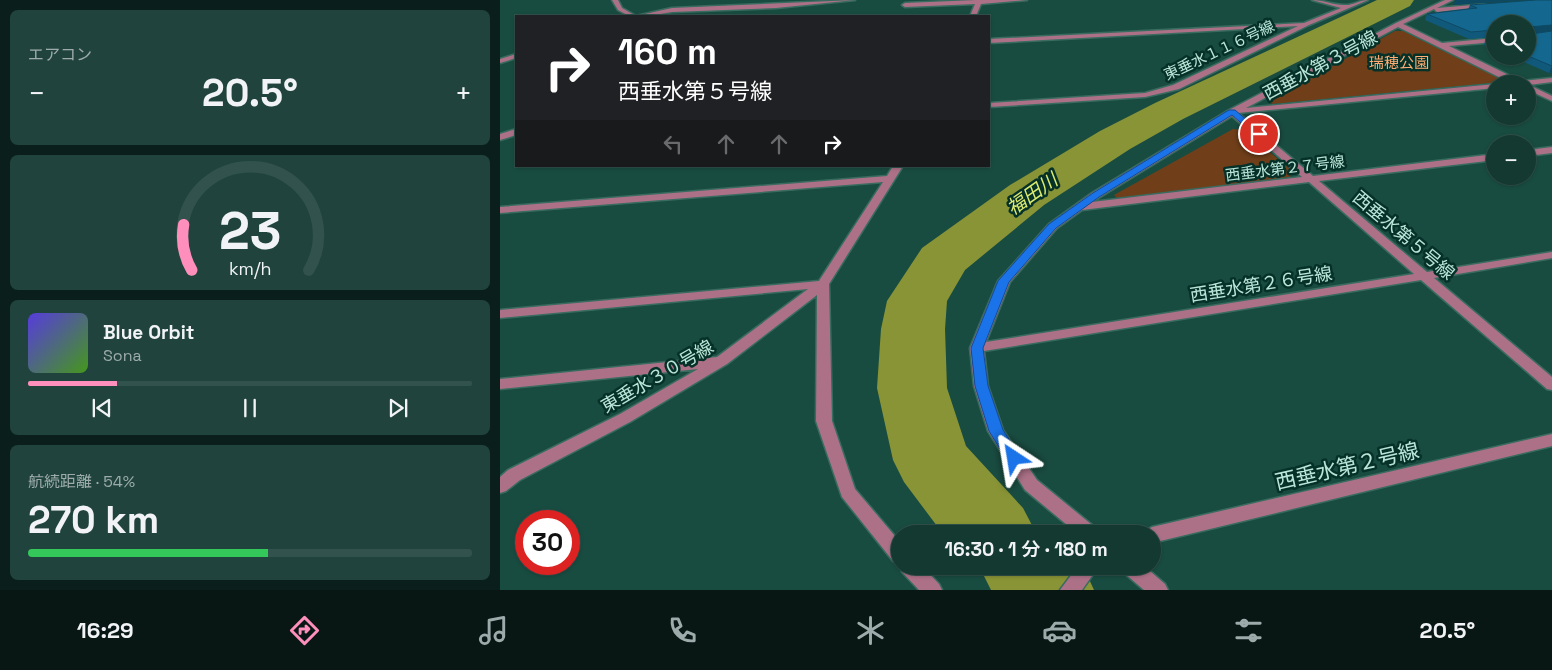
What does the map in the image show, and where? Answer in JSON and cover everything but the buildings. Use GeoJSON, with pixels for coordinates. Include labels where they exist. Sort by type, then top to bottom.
{"type":"FeatureCollection","features":[{"type":"Feature","properties":{"kind":"street"},"geometry":{"type":"LineString","coordinates":[[615,0],[620,9],[631,15]]}},
{"type":"Feature","properties":{"kind":"street"},"geometry":{"type":"LineString","coordinates":[[644,15],[672,10],[776,6],[852,0]]}},
{"type":"Feature","properties":{"kind":"street"},"geometry":{"type":"LineString","coordinates":[[905,5],[1024,0]]}},
{"type":"Feature","properties":{"kind":"street"},"geometry":{"type":"LineString","coordinates":[[1315,0],[1348,8]]}},
{"type":"Feature","properties":{"kind":"street","name":"東垂水１１６号線"},"geometry":{"type":"LineString","coordinates":[[990,104],[1144,95],[1176,88],[1307,24],[1365,0]]}},
{"type":"Feature","properties":{"kind":"street","name":"西垂水第３号線"},"geometry":{"type":"LineString","coordinates":[[1080,525],[1031,485],[996,431],[981,386],[977,348],[1004,281],[1053,226],[1079,207],[1232,112],[1398,24],[1450,0]]}},
{"type":"Feature","properties":{"kind":"street"},"geometry":{"type":"LineString","coordinates":[[973,15],[979,1]]}},
{"type":"Feature","properties":{"kind":"street"},"geometry":{"type":"LineString","coordinates":[[1431,10],[1496,5]]}},
{"type":"Feature","properties":{"kind":"street"},"geometry":{"type":"LineString","coordinates":[[990,41],[1307,24]]}},
{"type":"Feature","properties":{"kind":"street"},"geometry":{"type":"LineString","coordinates":[[1398,24],[1502,75]]}},
{"type":"Feature","properties":{"kind":"street"},"geometry":{"type":"LineString","coordinates":[[1441,45],[1486,41]]}},
{"type":"Feature","properties":{"kind":"street"},"geometry":{"type":"LineString","coordinates":[[500,61],[515,56]]}},
{"type":"Feature","properties":{"kind":"street"},"geometry":{"type":"LineString","coordinates":[[1536,82],[1552,80]]}},
{"type":"Feature","properties":{"kind":"street"},"geometry":{"type":"LineString","coordinates":[[1232,112],[1486,87]]}},
{"type":"Feature","properties":{"kind":"street"},"geometry":{"type":"LineString","coordinates":[[1536,91],[1552,99]]}},
{"type":"Feature","properties":{"kind":"street","name":"西垂水第５号線"},"geometry":{"type":"LineString","coordinates":[[1232,112],[1552,385]]}},
{"type":"Feature","properties":{"kind":"street"},"geometry":{"type":"LineString","coordinates":[[500,137],[515,132]]}},
{"type":"Feature","properties":{"kind":"street"},"geometry":{"type":"LineString","coordinates":[[500,137],[515,136]]}},
{"type":"Feature","properties":{"kind":"street"},"geometry":{"type":"LineString","coordinates":[[1536,152],[1552,150]]}},
{"type":"Feature","properties":{"kind":"street","name":"西垂水第２７号線"},"geometry":{"type":"LineString","coordinates":[[1079,207],[1486,158]]}},
{"type":"Feature","properties":{"kind":"street"},"geometry":{"type":"LineString","coordinates":[[891,544],[848,492],[824,421],[823,284],[897,167]]}},
{"type":"Feature","properties":{"kind":"street"},"geometry":{"type":"LineString","coordinates":[[500,210],[889,180]]}},
{"type":"Feature","properties":{"kind":"street","name":"西垂水第２６号線"},"geometry":{"type":"LineString","coordinates":[[977,348],[1424,274],[1552,255]]}},
{"type":"Feature","properties":{"kind":"street"},"geometry":{"type":"LineString","coordinates":[[500,314],[823,284]]}},
{"type":"Feature","properties":{"kind":"street","name":"東垂水３０号線"},"geometry":{"type":"LineString","coordinates":[[500,486],[514,475],[625,418],[722,361],[823,284]]}},
{"type":"Feature","properties":{"kind":"street"},"geometry":{"type":"LineString","coordinates":[[500,384],[722,361]]}},
{"type":"Feature","properties":{"kind":"street","name":"西垂水第２号線"},"geometry":{"type":"LineString","coordinates":[[1161,533],[1552,440]]}},
{"type":"Feature","properties":{"kind":"street"},"geometry":{"type":"LineString","coordinates":[[918,575],[932,590]]}},
{"type":"Feature","properties":{"kind":"street"},"geometry":{"type":"LineString","coordinates":[[1070,590],[1082,575]]}},
{"type":"Feature","properties":{"kind":"street"},"geometry":{"type":"LineString","coordinates":[[1140,575],[1158,590]]}},
{"type":"Feature","properties":{"kind":"green space","name":"瑞穂公園"},"geometry":{"type":"Polygon","coordinates":[[[1395,31],[1403,31],[1493,75],[1486,75],[1486,84],[1273,104],[1268,102],[1395,31]]]}},
{"type":"Feature","properties":{"kind":"green space"},"geometry":{"type":"Polygon","coordinates":[[[1233,129],[1244,130],[1292,171],[1290,177],[1118,199],[1114,195],[1233,129]]]}},
{"type":"Feature","properties":{"kind":"waterway","name":"福田川"},"geometry":{"type":"LineString","coordinates":[[986,525],[932,460],[912,388],[913,329],[917,301],[942,260],[1027,195],[1115,140],[1169,111],[1400,0]]}},
{"type":"Feature","properties":{"kind":"waterway","name":"福田川"},"geometry":{"type":"LineString","coordinates":[[1034,575],[1048,590]]}},
{"type":"Feature","properties":{"kind":"route"},"geometry":{"type":"LineString","coordinates":[[1014,458],[996,431],[981,386],[977,348],[1004,281],[1026,254],[1053,226],[1096,195],[1232,112],[1259,134]]}}]}
